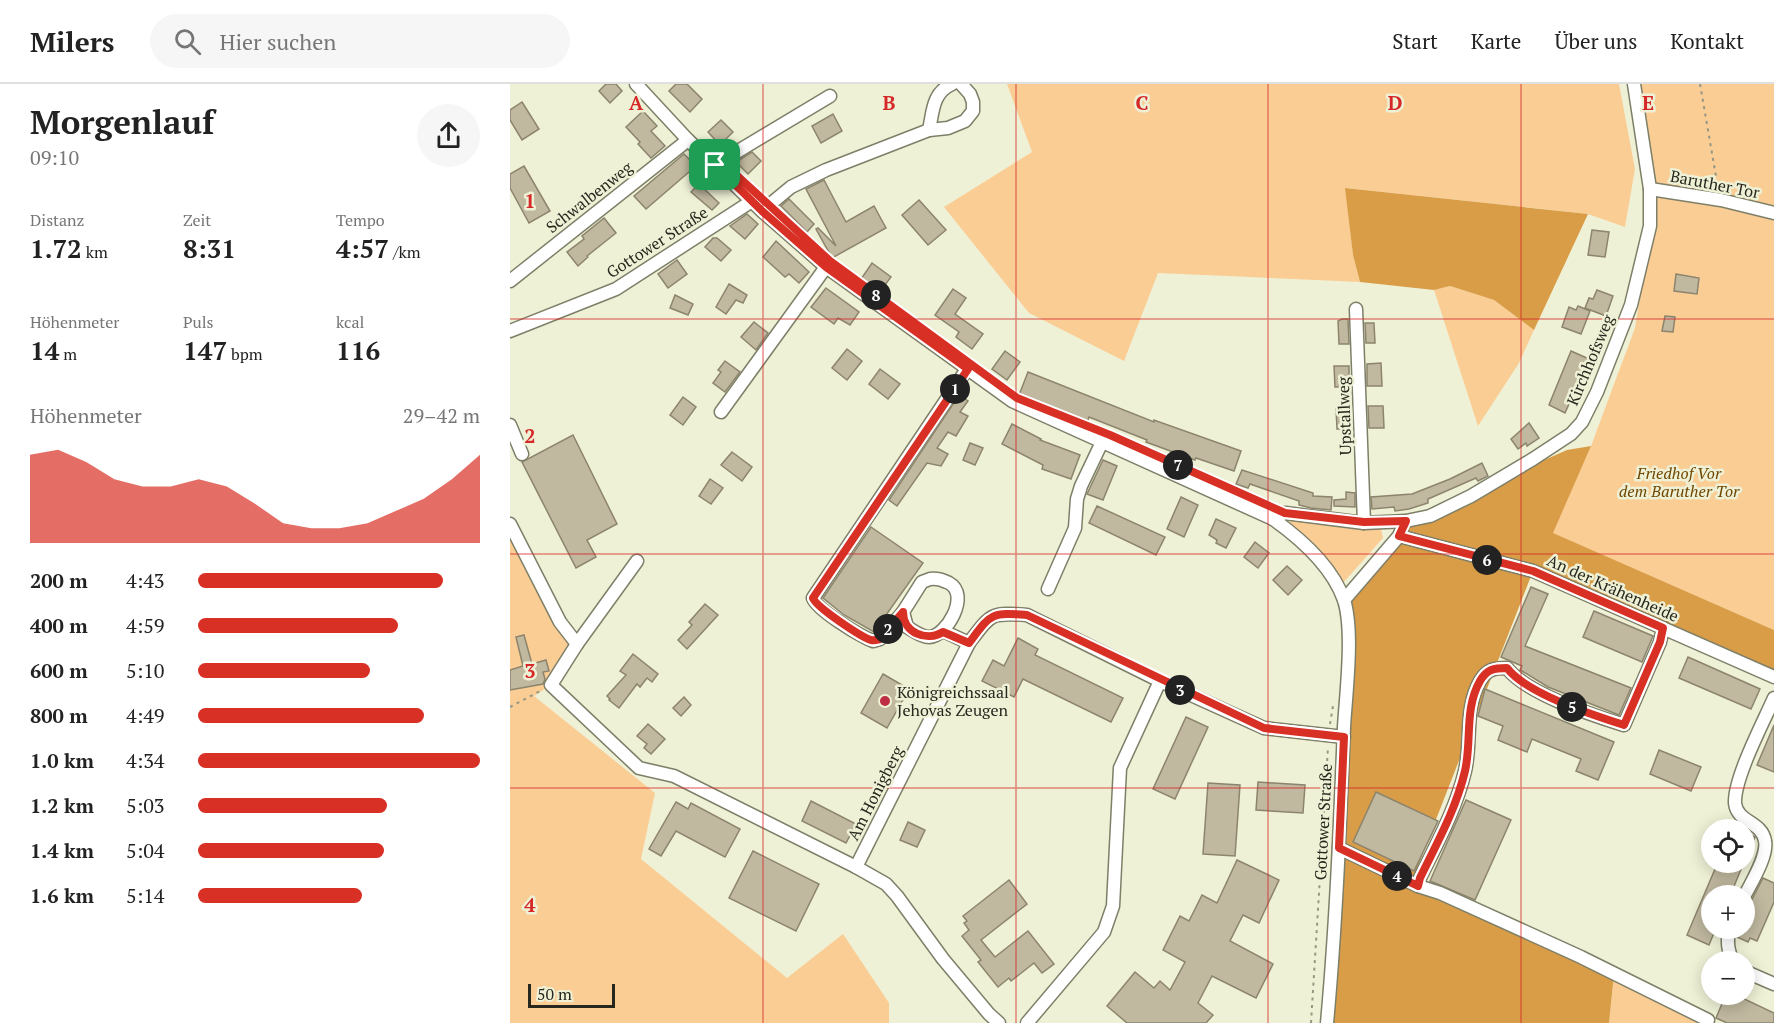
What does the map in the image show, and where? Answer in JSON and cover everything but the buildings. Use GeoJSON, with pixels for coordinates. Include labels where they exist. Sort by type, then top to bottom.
{"type":"FeatureCollection","features":[{"type":"Feature","properties":{"kind":"street","name":"Gottower Straße"},"geometry":{"type":"LineString","coordinates":[[636,84],[688,140],[762,211],[826,267],[1012,402],[1273,519],[1290,531],[1318,558],[1344,600],[1349,636],[1339,848],[1327,1023]]}},
{"type":"Feature","properties":{"kind":"street"},"geometry":{"type":"LineString","coordinates":[[929,130],[937,96],[944,87],[952,84]]}},
{"type":"Feature","properties":{"kind":"street"},"geometry":{"type":"LineString","coordinates":[[762,211],[791,187],[826,170],[929,130],[957,125],[969,117],[973,111],[970,94],[961,84]]}},
{"type":"Feature","properties":{"kind":"street","name":"Kirchhofsweg"},"geometry":{"type":"LineString","coordinates":[[1273,519],[1285,513],[1364,522],[1406,521],[1430,516],[1471,496],[1533,459],[1570,434],[1582,422],[1597,392],[1631,305],[1650,226],[1650,189],[1634,84]]}},
{"type":"Feature","properties":{"kind":"street"},"geometry":{"type":"LineString","coordinates":[[715,165],[830,96]]}},
{"type":"Feature","properties":{"kind":"street","name":"Schwalbenweg"},"geometry":{"type":"LineString","coordinates":[[510,281],[688,140]]}},
{"type":"Feature","properties":{"kind":"street","name":"Baruther Tor"},"geometry":{"type":"LineString","coordinates":[[1650,189],[1720,200],[1774,213]]}},
{"type":"Feature","properties":{"kind":"street","name":"Gottower Straße"},"geometry":{"type":"LineString","coordinates":[[510,331],[616,289],[752,201]]}},
{"type":"Feature","properties":{"kind":"street"},"geometry":{"type":"LineString","coordinates":[[721,412],[826,267]]}},
{"type":"Feature","properties":{"kind":"street","name":"Upstallweg"},"geometry":{"type":"LineString","coordinates":[[1356,309],[1364,522]]}},
{"type":"Feature","properties":{"kind":"street"},"geometry":{"type":"LineString","coordinates":[[903,612],[907,627],[922,636],[936,636],[943,632],[958,604],[959,596],[954,586],[941,579],[922,582],[903,612],[880,639],[873,641],[822,609],[813,598],[968,369]]}},
{"type":"Feature","properties":{"kind":"street"},"geometry":{"type":"LineString","coordinates":[[510,425],[522,454]]}},
{"type":"Feature","properties":{"kind":"street"},"geometry":{"type":"LineString","coordinates":[[1048,590],[1075,528],[1077,499],[1081,486],[1102,442]]}},
{"type":"Feature","properties":{"kind":"street"},"geometry":{"type":"LineString","coordinates":[[1344,600],[1399,536],[1406,521]]}},
{"type":"Feature","properties":{"kind":"street"},"geometry":{"type":"LineString","coordinates":[[510,524],[560,622],[578,644]]}},
{"type":"Feature","properties":{"kind":"street","name":"An der Krähenheide"},"geometry":{"type":"LineString","coordinates":[[1399,536],[1533,571],[1774,677]]}},
{"type":"Feature","properties":{"kind":"street"},"geometry":{"type":"LineString","coordinates":[[637,561],[551,685],[639,768],[674,776],[856,867]]}},
{"type":"Feature","properties":{"kind":"street","name":"Am Honigberg"},"geometry":{"type":"LineString","coordinates":[[999,1023],[988,1014],[943,959],[886,884],[856,867],[969,643],[987,618],[1004,613],[1027,615],[1160,681],[1264,728],[1344,737]]}},
{"type":"Feature","properties":{"kind":"street"},"geometry":{"type":"LineString","coordinates":[[1418,886],[1446,824],[1465,770],[1469,708],[1480,681],[1487,671],[1494,668],[1507,668],[1520,681],[1581,711],[1624,725],[1660,642],[1663,628]]}},
{"type":"Feature","properties":{"kind":"street"},"geometry":{"type":"LineString","coordinates":[[943,632],[969,643]]}},
{"type":"Feature","properties":{"kind":"street"},"geometry":{"type":"LineString","coordinates":[[1027,1023],[1104,933],[1113,906],[1120,768],[1160,681]]}},
{"type":"Feature","properties":{"kind":"street"},"geometry":{"type":"LineString","coordinates":[[1750,885],[1762,858],[1766,842],[1762,832],[1736,811],[1735,789],[1774,698]]}},
{"type":"Feature","properties":{"kind":"street"},"geometry":{"type":"LineString","coordinates":[[1339,848],[1418,886],[1440,893],[1570,952],[1708,1020]]}},
{"type":"Feature","properties":{"kind":"street"},"geometry":{"type":"LineString","coordinates":[[1755,976],[1774,984]]}},
{"type":"Feature","properties":{"kind":"path"},"geometry":{"type":"LineString","coordinates":[[1700,84],[1720,200]]}},
{"type":"Feature","properties":{"kind":"path"},"geometry":{"type":"LineString","coordinates":[[510,707],[551,685]]}},
{"type":"Feature","properties":{"kind":"path"},"geometry":{"type":"LineString","coordinates":[[1311,1023],[1333,703]]}},
{"type":"Feature","properties":{"kind":"green space"},"geometry":{"type":"Polygon","coordinates":[[[1007,84],[1619,84],[1635,169],[1625,227],[1588,214],[1346,188],[1353,255],[1360,282],[1158,273],[1124,361],[1029,313],[944,207],[1032,152],[1007,84]]]}},
{"type":"Feature","properties":{"kind":"green space","name":"Friedhof Vor dem Baruther Tor"},"geometry":{"type":"Polygon","coordinates":[[[1635,84],[1774,84],[1774,630],[1552,533],[1591,446],[1635,328],[1650,238],[1635,84]]]}},
{"type":"Feature","properties":{"kind":"green space"},"geometry":{"type":"Polygon","coordinates":[[[1450,286],[1494,300],[1534,330],[1519,363],[1478,426],[1434,290],[1450,286]]]}},
{"type":"Feature","properties":{"kind":"green space"},"geometry":{"type":"Polygon","coordinates":[[[1289,518],[1381,529],[1383,538],[1343,583],[1322,552],[1290,525],[1289,518]]]}},
{"type":"Feature","properties":{"kind":"green space"},"geometry":{"type":"Polygon","coordinates":[[[510,524],[577,644],[551,685],[534,696],[655,793],[641,859],[787,978],[843,934],[889,1003],[889,1023],[510,1023],[510,524]]]}},
{"type":"Feature","properties":{"kind":"green space"},"geometry":{"type":"Polygon","coordinates":[[[1614,974],[1701,1023],[1609,1023],[1614,974]]]}},
{"type":"Feature","properties":{"kind":"shaded area"},"geometry":{"type":"Polygon","coordinates":[[[1345,188],[1588,214],[1534,330],[1494,300],[1450,286],[1434,290],[1360,282],[1353,255],[1345,188]]]}},
{"type":"Feature","properties":{"kind":"shaded area"},"geometry":{"type":"Polygon","coordinates":[[[1591,446],[1553,533],[1774,630],[1774,677],[1533,571],[1412,881],[1614,974],[1609,1023],[1327,1023],[1339,848],[1344,600],[1406,521],[1567,450],[1591,446]]]}},
{"type":"Feature","properties":{"kind":"place","name":"Königreichssaal Jehovas Zeugen"},"geometry":{"type":"Point","coordinates":[885,701]}},
{"type":"Feature","properties":{"kind":"route"},"geometry":{"type":"LineString","coordinates":[[721,161],[830,261],[1017,398],[1110,435],[1285,513],[1364,522],[1406,521],[1399,536],[1533,571],[1663,628],[1660,642],[1624,725],[1581,711],[1520,681],[1507,668],[1494,668],[1487,671],[1480,681],[1469,708],[1465,770],[1453,807],[1418,886],[1339,848],[1344,737],[1264,728],[1160,681],[1027,615],[1004,613],[987,618],[969,643],[943,632],[936,636],[922,636],[907,627],[903,612],[880,639],[873,641],[869,639],[822,609],[814,602],[814,595],[968,369],[826,267],[762,211],[715,165],[721,161]]}}]}
